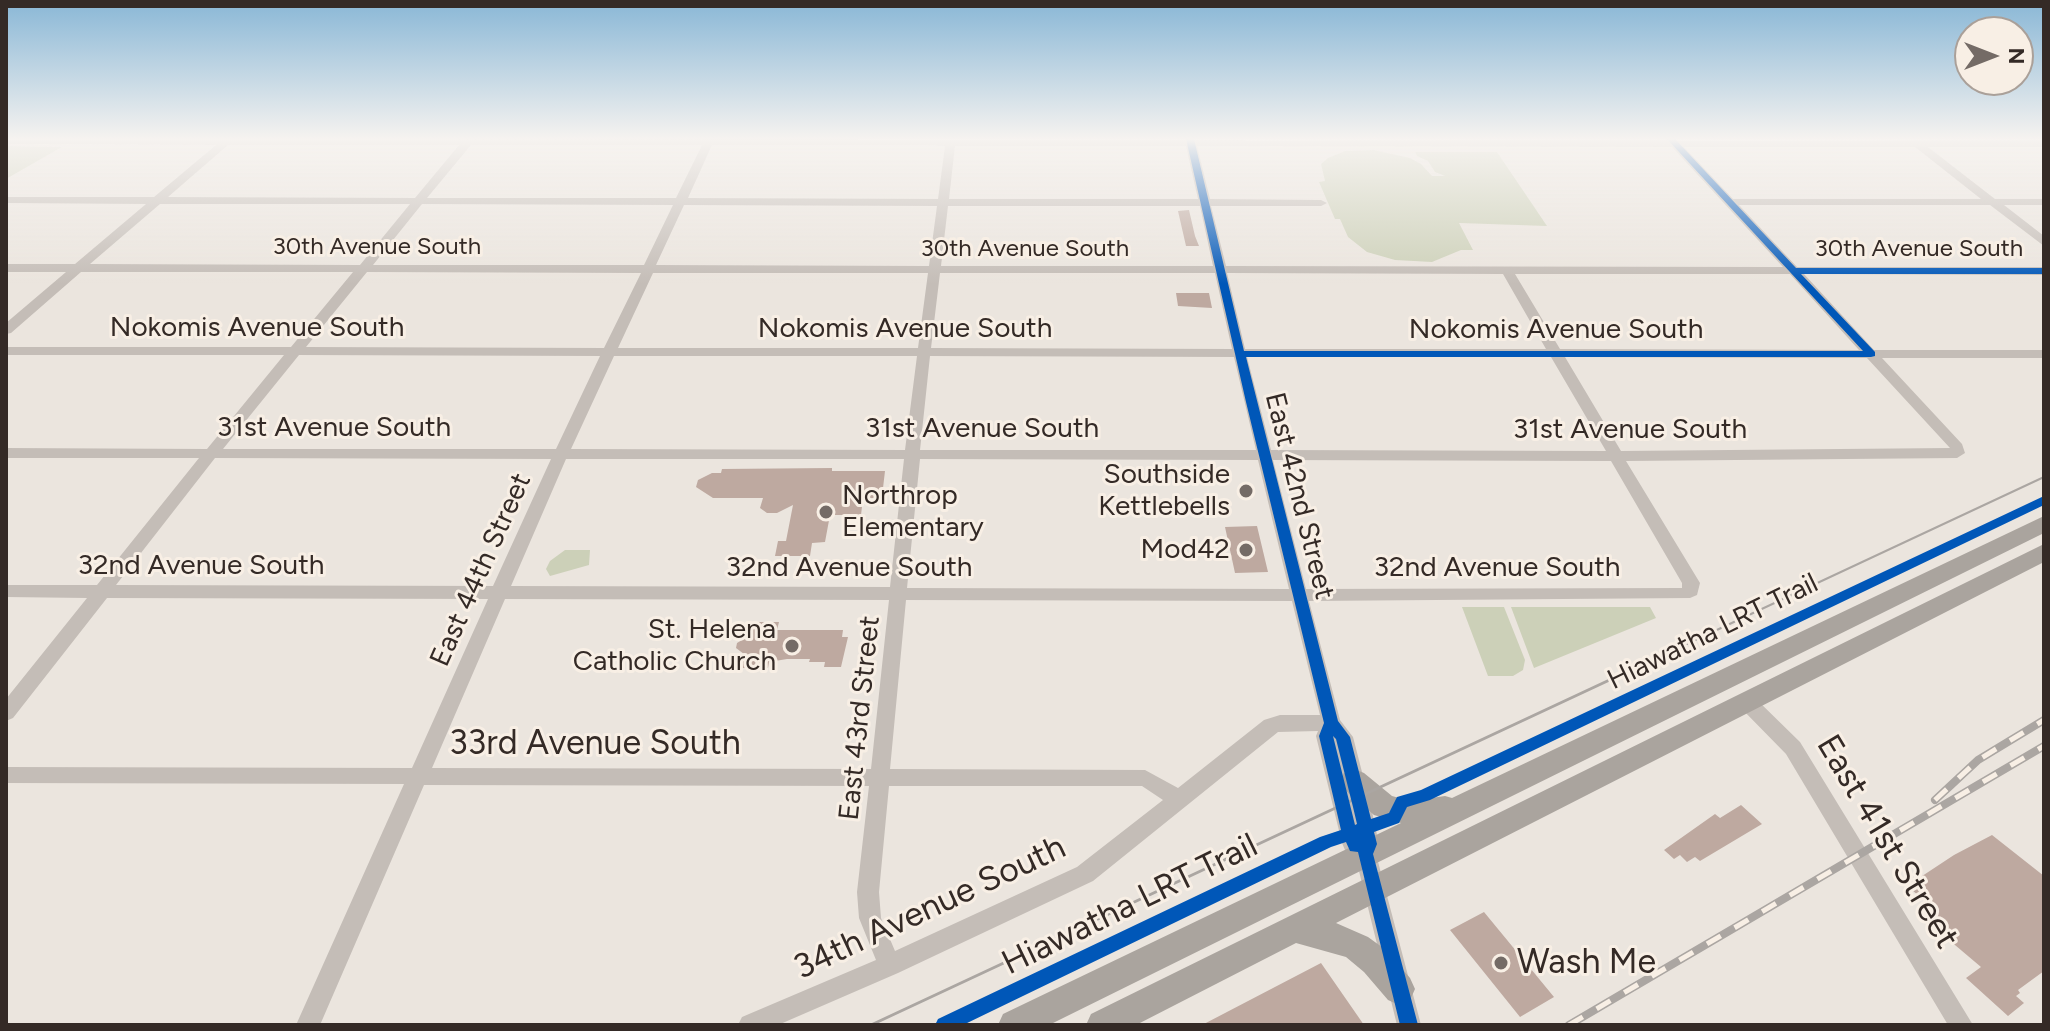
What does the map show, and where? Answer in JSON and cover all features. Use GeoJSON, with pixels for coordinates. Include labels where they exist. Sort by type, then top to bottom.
{"type":"FeatureCollection","features":[{"type":"Feature","properties":{"kind":"highway"},"geometry":{"type":"LineString","coordinates":[[1014,1025],[2044,524]]}},
{"type":"Feature","properties":{"kind":"highway"},"geometry":{"type":"LineString","coordinates":[[1102,1025],[2043,553]]}},
{"type":"Feature","properties":{"kind":"highway"},"geometry":{"type":"LineString","coordinates":[[1354,781],[1374,801],[1410,813],[1470,804]]}},
{"type":"Feature","properties":{"kind":"highway"},"geometry":{"type":"LineString","coordinates":[[1293,928],[1337,938],[1357,947],[1375,961],[1399,989]]}},
{"type":"Feature","properties":{"kind":"street"},"geometry":{"type":"LineString","coordinates":[[6,330],[172,187]]}},
{"type":"Feature","properties":{"kind":"street"},"geometry":{"type":"LineString","coordinates":[[6,713],[210,454],[430,187]]}},
{"type":"Feature","properties":{"kind":"street","name":"East 44th Street"},"geometry":{"type":"LineString","coordinates":[[308,1025],[498,593],[687,187]]}},
{"type":"Feature","properties":{"kind":"street","name":"East 43rd Street"},"geometry":{"type":"LineString","coordinates":[[890,965],[870,918],[868,892],[923,354],[945,187]]}},
{"type":"Feature","properties":{"kind":"street","name":"East 42nd Street"},"geometry":{"type":"LineString","coordinates":[[1202,187],[1264,456],[1331,723],[1343,737],[1354,781],[1369,844],[1365,854],[1409,1025]]}},
{"type":"Feature","properties":{"kind":"street"},"geometry":{"type":"LineString","coordinates":[[1717,187],[1871,354]]}},
{"type":"Feature","properties":{"kind":"street"},"geometry":{"type":"LineString","coordinates":[[1973,187],[2044,242]]}},
{"type":"Feature","properties":{"kind":"street"},"geometry":{"type":"LineString","coordinates":[[6,200],[1321,203]]}},
{"type":"Feature","properties":{"kind":"street"},"geometry":{"type":"LineString","coordinates":[[1731,202],[2044,202]]}},
{"type":"Feature","properties":{"kind":"street","name":"30th Avenue South"},"geometry":{"type":"LineString","coordinates":[[6,268],[2044,271]]}},
{"type":"Feature","properties":{"kind":"street"},"geometry":{"type":"LineString","coordinates":[[1507,271],[1615,456]]}},
{"type":"Feature","properties":{"kind":"street","name":"Nokomis Avenue South"},"geometry":{"type":"LineString","coordinates":[[6,351],[2044,354]]}},
{"type":"Feature","properties":{"kind":"street","name":"31st Avenue South"},"geometry":{"type":"LineString","coordinates":[[6,453],[1615,456],[1957,453],[1956,446],[1871,354]]}},
{"type":"Feature","properties":{"kind":"street","name":"32nd Avenue South"},"geometry":{"type":"LineString","coordinates":[[6,591],[1299,595],[1684,594],[1691,591],[1691,583],[1615,456]]}},
{"type":"Feature","properties":{"kind":"street","name":"East 41st Street"},"geometry":{"type":"LineString","coordinates":[[1746,701],[1793,748],[1961,1025]]}},
{"type":"Feature","properties":{"kind":"street","name":"34th Avenue South"},"geometry":{"type":"LineString","coordinates":[[750,1025],[890,965],[1085,874],[1271,726],[1280,723],[1331,723]]}},
{"type":"Feature","properties":{"kind":"street","name":"East 42nd Street"},"geometry":{"type":"LineString","coordinates":[[1331,723],[1326,736],[1352,843],[1365,854]]}},
{"type":"Feature","properties":{"kind":"street","name":"33rd Avenue South"},"geometry":{"type":"LineString","coordinates":[[6,775],[1145,778],[1178,799]]}},
{"type":"Feature","properties":{"kind":"green space"},"geometry":{"type":"Polygon","coordinates":[[[1321,187],[1521,187],[1547,226],[1459,223],[1473,250],[1461,250],[1432,262],[1395,260],[1367,252],[1348,237],[1340,219],[1335,219],[1321,187]]]}},
{"type":"Feature","properties":{"kind":"green space"},"geometry":{"type":"Polygon","coordinates":[[[565,550],[590,550],[589,565],[550,576],[546,569],[550,561],[565,550]]]}},
{"type":"Feature","properties":{"kind":"green space"},"geometry":{"type":"Polygon","coordinates":[[[1462,607],[1504,607],[1525,660],[1523,670],[1513,676],[1488,676],[1462,607]]]}},
{"type":"Feature","properties":{"kind":"green space"},"geometry":{"type":"Polygon","coordinates":[[[1511,607],[1650,607],[1656,618],[1534,668],[1511,607]]]}},
{"type":"Feature","properties":{"kind":"building"},"geometry":{"type":"Polygon","coordinates":[[[1189,210],[1199,246],[1186,246],[1178,211],[1189,210]]]}},
{"type":"Feature","properties":{"kind":"building"},"geometry":{"type":"Polygon","coordinates":[[[1176,293],[1209,293],[1212,308],[1178,306],[1176,293]]]}},
{"type":"Feature","properties":{"kind":"building","name":"Northrop Elementary"},"geometry":{"type":"Polygon","coordinates":[[[832,468],[832,471],[885,471],[883,488],[879,488],[878,498],[863,498],[861,515],[830,515],[825,542],[812,543],[810,556],[775,556],[778,541],[786,541],[793,505],[777,513],[767,513],[760,508],[763,498],[713,498],[696,487],[698,480],[712,473],[721,473],[722,469],[832,468]]]}},
{"type":"Feature","properties":{"kind":"building","name":"Mod42"},"geometry":{"type":"Polygon","coordinates":[[[1257,526],[1268,572],[1235,573],[1225,527],[1257,526]]]}},
{"type":"Feature","properties":{"kind":"building","name":"St. Helena Catholic Church"},"geometry":{"type":"Polygon","coordinates":[[[753,622],[779,622],[777,630],[843,630],[842,637],[848,637],[841,667],[824,667],[825,662],[809,662],[810,659],[787,659],[769,662],[768,668],[741,668],[744,654],[736,648],[737,643],[749,636],[753,622]]]}},
{"type":"Feature","properties":{"kind":"building"},"geometry":{"type":"Polygon","coordinates":[[[1741,805],[1762,824],[1700,861],[1695,857],[1687,862],[1680,855],[1674,859],[1664,850],[1715,814],[1720,818],[1741,805]]]}},
{"type":"Feature","properties":{"kind":"building"},"geometry":{"type":"Polygon","coordinates":[[[1992,835],[2044,876],[2044,971],[2018,990],[2020,993],[2016,996],[2024,1003],[2008,1016],[1966,978],[1981,967],[1923,918],[1936,910],[1907,886],[1954,855],[1992,835]]]}},
{"type":"Feature","properties":{"kind":"building","name":"Wash Me"},"geometry":{"type":"Polygon","coordinates":[[[1484,912],[1554,997],[1520,1017],[1450,930],[1484,912]]]}},
{"type":"Feature","properties":{"kind":"building"},"geometry":{"type":"Polygon","coordinates":[[[1321,963],[1364,1025],[1202,1025],[1321,963]]]}},
{"type":"Feature","properties":{"kind":"tram line"},"geometry":{"type":"LineString","coordinates":[[1674,650],[2044,477]]}},
{"type":"Feature","properties":{"kind":"tram line"},"geometry":{"type":"LineString","coordinates":[[871,1025],[1678,648]]}},
{"type":"Feature","properties":{"kind":"railway"},"geometry":{"type":"LineString","coordinates":[[1935,800],[1978,760],[2044,720]]}},
{"type":"Feature","properties":{"kind":"railway"},"geometry":{"type":"LineString","coordinates":[[1569,1025],[2044,746]]}},
{"type":"Feature","properties":{"kind":"cycle path"},"geometry":{"type":"LineString","coordinates":[[1201,187],[1331,723],[1343,737],[1361,807],[1369,844],[1365,854],[1409,1025]]}},
{"type":"Feature","properties":{"kind":"cycle path"},"geometry":{"type":"LineString","coordinates":[[1716,187],[1871,354]]}},
{"type":"Feature","properties":{"kind":"cycle path"},"geometry":{"type":"LineString","coordinates":[[1794,271],[2044,271]]}},
{"type":"Feature","properties":{"kind":"cycle path"},"geometry":{"type":"LineString","coordinates":[[1240,354],[1871,354]]}},
{"type":"Feature","properties":{"kind":"cycle path","name":"Hiawatha LRT Trail"},"geometry":{"type":"LineString","coordinates":[[944,1025],[1326,842],[1394,818],[1402,802],[1425,795],[2044,500]]}},
{"type":"Feature","properties":{"kind":"cycle path"},"geometry":{"type":"LineString","coordinates":[[1331,723],[1326,736],[1350,834],[1356,846]]}},
{"type":"Feature","properties":{"kind":"place","name":"Southside Kettlebells"},"geometry":{"type":"Point","coordinates":[1246,491]}},
{"type":"Feature","properties":{"kind":"place","name":"Northrop Elementary"},"geometry":{"type":"Point","coordinates":[826,512]}},
{"type":"Feature","properties":{"kind":"place","name":"Mod42"},"geometry":{"type":"Point","coordinates":[1246,550]}},
{"type":"Feature","properties":{"kind":"place","name":"St. Helena Catholic Church"},"geometry":{"type":"Point","coordinates":[792,646]}},
{"type":"Feature","properties":{"kind":"place","name":"Wash Me"},"geometry":{"type":"Point","coordinates":[1501,963]}}]}
